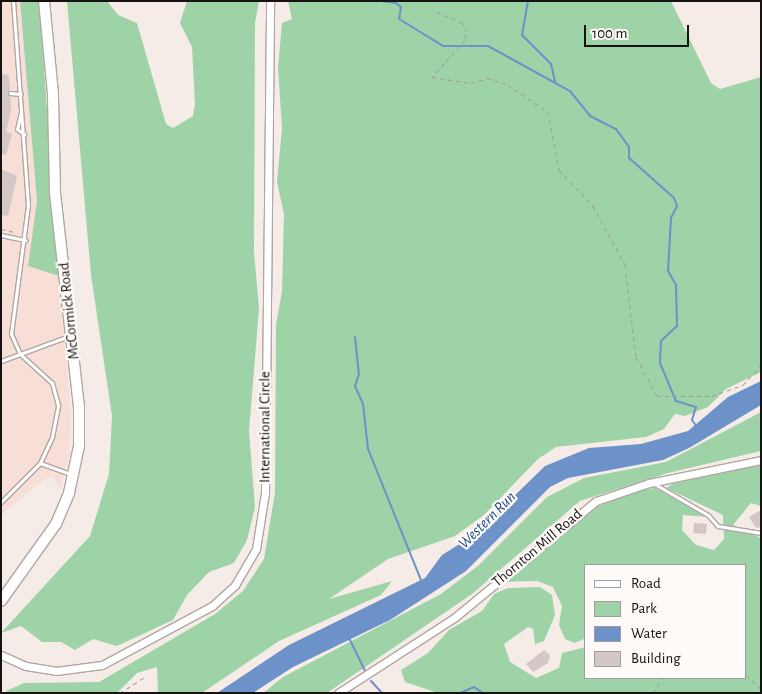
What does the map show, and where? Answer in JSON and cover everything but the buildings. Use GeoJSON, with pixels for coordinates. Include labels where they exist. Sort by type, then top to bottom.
{"type":"FeatureCollection","features":[{"type":"Feature","properties":{"kind":"main road","name":"McCormick Road"},"geometry":{"type":"LineString","coordinates":[[1,601],[51,533],[74,476],[80,427],[72,336],[55,192],[53,94],[44,1]]}},
{"type":"Feature","properties":{"kind":"street","name":"International Circle"},"geometry":{"type":"LineString","coordinates":[[1,655],[26,666],[56,671],[110,662],[212,606],[235,585],[256,549],[265,493],[270,1]]}},
{"type":"Feature","properties":{"kind":"street","name":"Thornton Mill Road"},"geometry":{"type":"LineString","coordinates":[[338,693],[454,618],[577,513],[612,494],[653,483],[761,460]]}},
{"type":"Feature","properties":{"kind":"lane"},"geometry":{"type":"LineString","coordinates":[[1,502],[40,463],[52,437],[57,399],[46,375],[20,354],[13,345],[12,320],[26,235],[24,134],[13,1]]}},
{"type":"Feature","properties":{"kind":"lane"},"geometry":{"type":"LineString","coordinates":[[10,93],[21,94]]}},
{"type":"Feature","properties":{"kind":"lane"},"geometry":{"type":"LineString","coordinates":[[1,235],[25,240]]}},
{"type":"Feature","properties":{"kind":"lane"},"geometry":{"type":"LineString","coordinates":[[1,361],[49,340],[72,336]]}},
{"type":"Feature","properties":{"kind":"lane"},"geometry":{"type":"LineString","coordinates":[[40,463],[74,476]]}},
{"type":"Feature","properties":{"kind":"lane"},"geometry":{"type":"LineString","coordinates":[[653,483],[708,515],[718,526],[761,533]]}},
{"type":"Feature","properties":{"kind":"path"},"geometry":{"type":"LineString","coordinates":[[436,12],[461,22],[466,27],[465,40],[432,77],[471,83],[487,78],[508,85],[548,112],[559,170],[593,206],[624,265],[636,357],[657,396],[712,396],[743,385],[761,365]]}},
{"type":"Feature","properties":{"kind":"path"},"geometry":{"type":"LineString","coordinates":[[1,228],[26,235]]}},
{"type":"Feature","properties":{"kind":"path"},"geometry":{"type":"LineString","coordinates":[[120,693],[146,676]]}},
{"type":"Feature","properties":{"kind":"path"},"geometry":{"type":"LineString","coordinates":[[747,676],[761,689]]}},
{"type":"Feature","properties":{"kind":"path"},"geometry":{"type":"LineString","coordinates":[[652,693],[661,679]]}},
{"type":"Feature","properties":{"kind":"shaded area"},"geometry":{"type":"Polygon","coordinates":[[[1,1],[20,1],[37,201],[28,266],[59,276],[71,412],[70,454],[60,490],[53,477],[43,480],[1,515],[1,1]]]}},
{"type":"Feature","properties":{"kind":"green space"},"geometry":{"type":"Polygon","coordinates":[[[20,1],[38,1],[59,276],[28,266],[37,201],[20,1]]]}},
{"type":"Feature","properties":{"kind":"green space"},"geometry":{"type":"Polygon","coordinates":[[[67,1],[107,1],[118,15],[137,23],[166,124],[173,128],[193,116],[195,104],[192,47],[180,23],[187,1],[259,1],[255,23],[254,252],[259,308],[249,431],[255,507],[247,540],[234,563],[209,572],[187,595],[173,620],[117,646],[93,639],[75,650],[61,642],[42,642],[21,626],[1,633],[90,536],[109,474],[112,416],[91,275],[67,1]]]}},
{"type":"Feature","properties":{"kind":"green space"},"geometry":{"type":"Polygon","coordinates":[[[288,1],[671,1],[711,83],[720,89],[761,77],[761,372],[726,389],[708,407],[685,416],[675,414],[664,429],[646,437],[556,447],[538,459],[484,515],[455,536],[388,559],[329,599],[392,581],[381,595],[279,641],[202,693],[158,693],[157,667],[137,673],[117,693],[10,693],[6,691],[24,683],[99,682],[215,614],[243,591],[264,559],[275,492],[276,325],[282,291],[284,214],[277,182],[282,128],[278,67],[282,23],[292,19],[288,1]]]}},
{"type":"Feature","properties":{"kind":"green space"},"geometry":{"type":"Polygon","coordinates":[[[761,412],[761,451],[668,473],[580,501],[472,594],[327,693],[263,693],[283,677],[441,594],[479,565],[547,497],[584,478],[666,462],[761,412]]]}},
{"type":"Feature","properties":{"kind":"green space"},"geometry":{"type":"Polygon","coordinates":[[[761,465],[761,506],[751,503],[733,525],[761,538],[761,693],[438,693],[405,682],[401,670],[428,653],[449,630],[482,611],[494,594],[508,588],[540,587],[552,595],[555,615],[544,641],[535,644],[533,629],[528,627],[504,644],[510,662],[536,678],[559,668],[562,653],[584,648],[584,679],[747,679],[747,564],[584,564],[584,639],[575,643],[565,639],[559,625],[562,606],[553,587],[537,581],[499,582],[589,510],[638,490],[655,488],[707,517],[683,515],[682,530],[696,545],[714,550],[724,539],[723,515],[666,488],[674,483],[761,465]]]}},
{"type":"Feature","properties":{"kind":"water"},"geometry":{"type":"Polygon","coordinates":[[[761,381],[761,405],[689,448],[663,460],[568,478],[550,487],[466,571],[390,620],[293,667],[253,693],[217,693],[289,645],[425,578],[442,555],[474,535],[545,466],[589,448],[641,444],[688,431],[728,397],[761,381]]]}},
{"type":"Feature","properties":{"kind":"waterway"},"geometry":{"type":"LineString","coordinates":[[381,1],[396,3],[401,7],[399,19],[443,46],[488,46],[570,91],[590,116],[616,129],[629,147],[629,158],[674,198],[677,206],[671,218],[668,271],[676,285],[677,326],[661,341],[660,363],[676,401],[696,407],[692,420],[697,427]]}},
{"type":"Feature","properties":{"kind":"waterway"},"geometry":{"type":"LineString","coordinates":[[528,1],[522,35],[551,64],[555,82]]}},
{"type":"Feature","properties":{"kind":"waterway"},"geometry":{"type":"LineString","coordinates":[[355,337],[359,374],[355,386],[363,404],[368,449],[421,580]]}},
{"type":"Feature","properties":{"kind":"waterway"},"geometry":{"type":"LineString","coordinates":[[349,638],[365,671]]}},
{"type":"Feature","properties":{"kind":"waterway"},"geometry":{"type":"LineString","coordinates":[[371,681],[382,693]]}},
{"type":"Feature","properties":{"kind":"waterway"},"geometry":{"type":"LineString","coordinates":[[460,693],[474,687],[483,693]]}},
{"type":"Feature","properties":{"kind":"water label","name":"Western Run"},"geometry":{"type":"Point","coordinates":[487,520]}}]}
